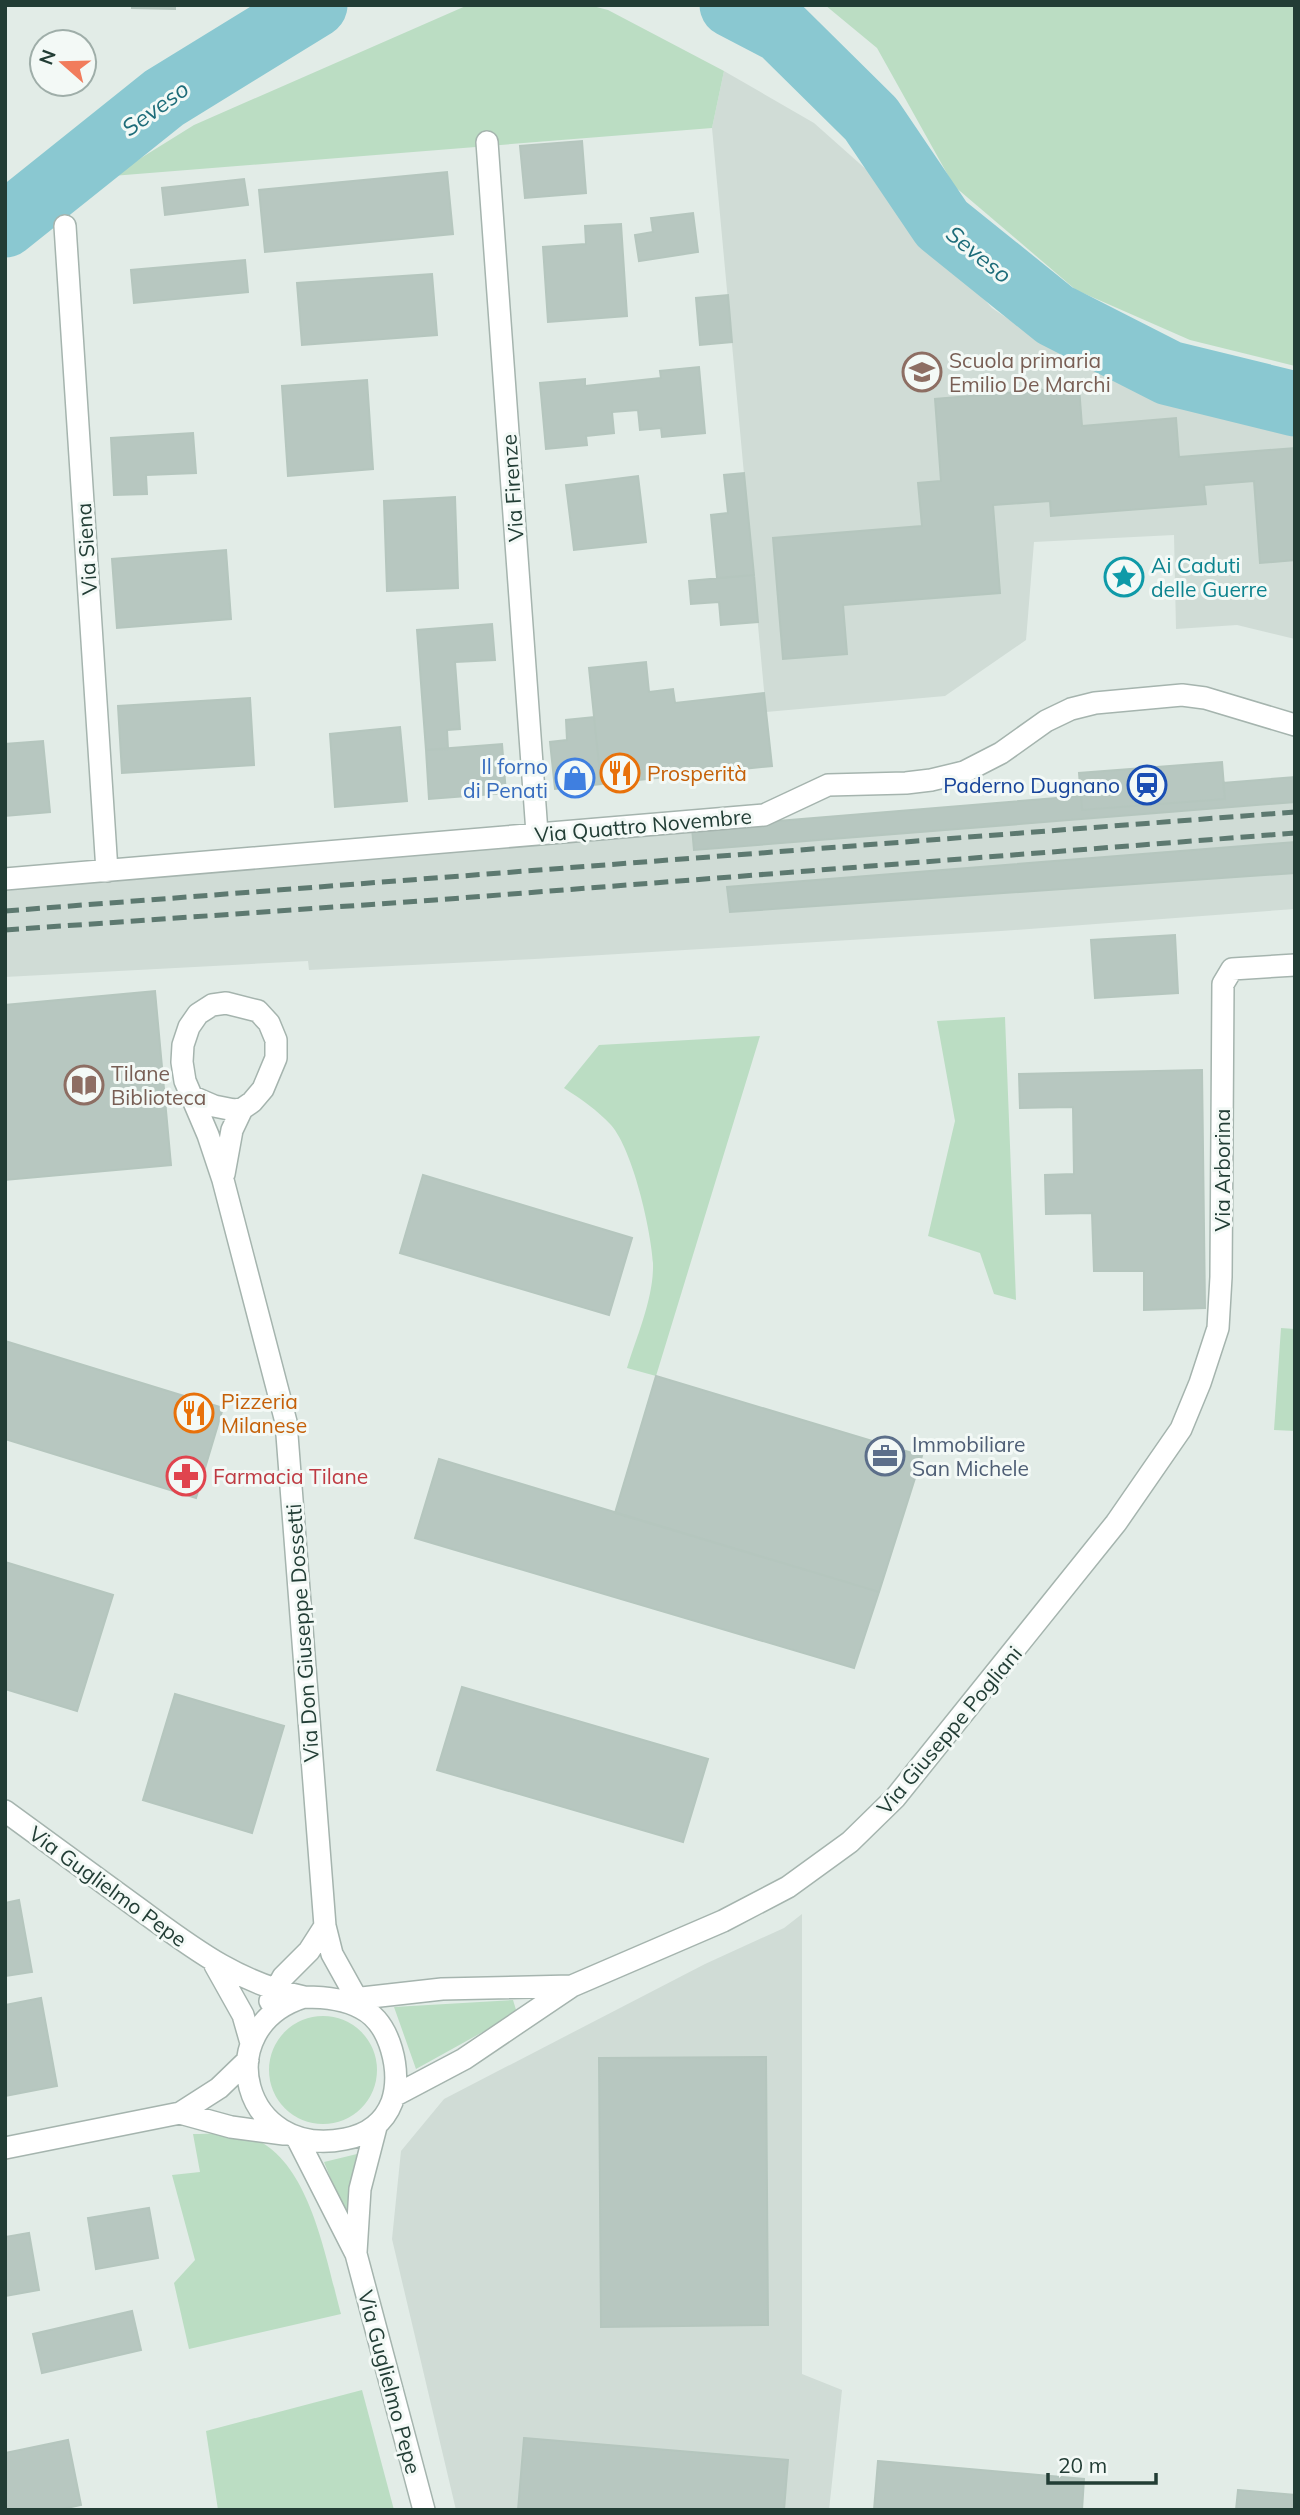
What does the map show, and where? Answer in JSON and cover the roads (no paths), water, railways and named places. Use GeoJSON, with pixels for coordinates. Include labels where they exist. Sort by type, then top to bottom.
{"type":"FeatureCollection","features":[{"type":"Feature","properties":{"kind":"street","name":"Via Firenze"},"geometry":{"type":"LineString","coordinates":[[487,142],[537,833]]}},
{"type":"Feature","properties":{"kind":"street","name":"Via Siena"},"geometry":{"type":"LineString","coordinates":[[65,226],[107,871]]}},
{"type":"Feature","properties":{"kind":"street","name":"Via Quattro Novembre"},"geometry":{"type":"LineString","coordinates":[[5,879],[764,815],[828,785],[932,780],[964,772],[1001,753],[1046,721],[1071,709],[1095,703],[1182,695],[1205,698],[1295,725]]}},
{"type":"Feature","properties":{"kind":"street","name":"Via Arborina"},"geometry":{"type":"LineString","coordinates":[[1181,1429],[1218,1328],[1221,1277],[1224,980],[1232,969],[1295,965]]}},
{"type":"Feature","properties":{"kind":"street"},"geometry":{"type":"LineString","coordinates":[[226,1003],[258,1011],[269,1023],[275,1040],[276,1058],[263,1089],[242,1109],[214,1106],[193,1097],[185,1081],[183,1045],[189,1027],[198,1014],[212,1005],[226,1003]]}},
{"type":"Feature","properties":{"kind":"street","name":"Via Don Giuseppe Dossetti"},"geometry":{"type":"LineString","coordinates":[[193,1097],[223,1180],[286,1422],[325,1926],[332,1954],[344,1975],[352,2003]]}},
{"type":"Feature","properties":{"kind":"street","name":"Via Don Giuseppe Dossetti"},"geometry":{"type":"LineString","coordinates":[[223,1180],[232,1130],[242,1109]]}},
{"type":"Feature","properties":{"kind":"street","name":"Via Giuseppe Pogliani"},"geometry":{"type":"LineString","coordinates":[[394,2096],[464,2059],[572,1986],[734,1915],[788,1887],[850,1842],[895,1798],[1007,1661],[1116,1524],[1181,1429]]}},
{"type":"Feature","properties":{"kind":"street","name":"Via Guglielmo Pepe"},"geometry":{"type":"LineString","coordinates":[[5,1811],[212,1961],[252,1982],[279,1984]]}},
{"type":"Feature","properties":{"kind":"street"},"geometry":{"type":"LineString","coordinates":[[292,2136],[277,2129],[262,2114],[254,2098],[248,2081],[253,2043],[279,1984],[309,1951],[325,1926]]}},
{"type":"Feature","properties":{"kind":"street","name":"Via Guglielmo Pepe"},"geometry":{"type":"LineString","coordinates":[[212,1961],[243,2015],[253,2043]]}},
{"type":"Feature","properties":{"kind":"street"},"geometry":{"type":"LineString","coordinates":[[344,1975],[383,1994]]}},
{"type":"Feature","properties":{"kind":"street"},"geometry":{"type":"LineString","coordinates":[[279,1984],[304,1997]]}},
{"type":"Feature","properties":{"kind":"street","name":"Via Giuseppe Pogliani"},"geometry":{"type":"LineString","coordinates":[[352,2003],[383,1994],[442,1989],[572,1986]]}},
{"type":"Feature","properties":{"kind":"street"},"geometry":{"type":"LineString","coordinates":[[5,2148],[180,2113],[219,2088],[253,2043],[271,2012],[285,2003],[304,1997],[352,2003],[379,2025],[391,2048],[396,2073],[394,2096],[387,2113],[376,2127],[354,2137],[331,2142],[231,2126],[180,2113]]}},
{"type":"Feature","properties":{"kind":"street","name":"Via Guglielmo Pepe"},"geometry":{"type":"LineString","coordinates":[[356,2254],[360,2189],[376,2127]]}},
{"type":"Feature","properties":{"kind":"street","name":"Via Guglielmo Pepe"},"geometry":{"type":"LineString","coordinates":[[292,2136],[356,2254],[424,2510]]}},
{"type":"Feature","properties":{"kind":"waterway","name":"Seveso"},"geometry":{"type":"LineString","coordinates":[[5,225],[164,98],[315,5]]}},
{"type":"Feature","properties":{"kind":"waterway","name":"Seveso"},"geometry":{"type":"LineString","coordinates":[[732,5],[782,31],[871,119],[942,224],[1055,315],[1169,373],[1295,404]]}},
{"type":"Feature","properties":{"kind":"railway"},"geometry":{"type":"LineString","coordinates":[[5,911],[1295,812]]}},
{"type":"Feature","properties":{"kind":"railway"},"geometry":{"type":"LineString","coordinates":[[5,930],[435,900],[1295,833]]}},
{"type":"Feature","properties":{"kind":"place","name":"Scuola primaria Emilio De Marchi"},"geometry":{"type":"Point","coordinates":[922,372]}},
{"type":"Feature","properties":{"kind":"place","name":"Ai Caduti delle Guerre"},"geometry":{"type":"Point","coordinates":[1124,577]}},
{"type":"Feature","properties":{"kind":"place","name":"Prosperità"},"geometry":{"type":"Point","coordinates":[620,773]}},
{"type":"Feature","properties":{"kind":"place","name":"Il forno di Penati"},"geometry":{"type":"Point","coordinates":[575,778]}},
{"type":"Feature","properties":{"kind":"place","name":"Paderno Dugnano"},"geometry":{"type":"Point","coordinates":[1147,785]}},
{"type":"Feature","properties":{"kind":"place","name":"Tilane Biblioteca"},"geometry":{"type":"Point","coordinates":[84,1085]}},
{"type":"Feature","properties":{"kind":"place","name":"Pizzeria Milanese"},"geometry":{"type":"Point","coordinates":[194,1413]}},
{"type":"Feature","properties":{"kind":"place","name":"Immobiliare San Michele"},"geometry":{"type":"Point","coordinates":[885,1456]}},
{"type":"Feature","properties":{"kind":"place","name":"Farmacia Tilane"},"geometry":{"type":"Point","coordinates":[186,1476]}}]}
